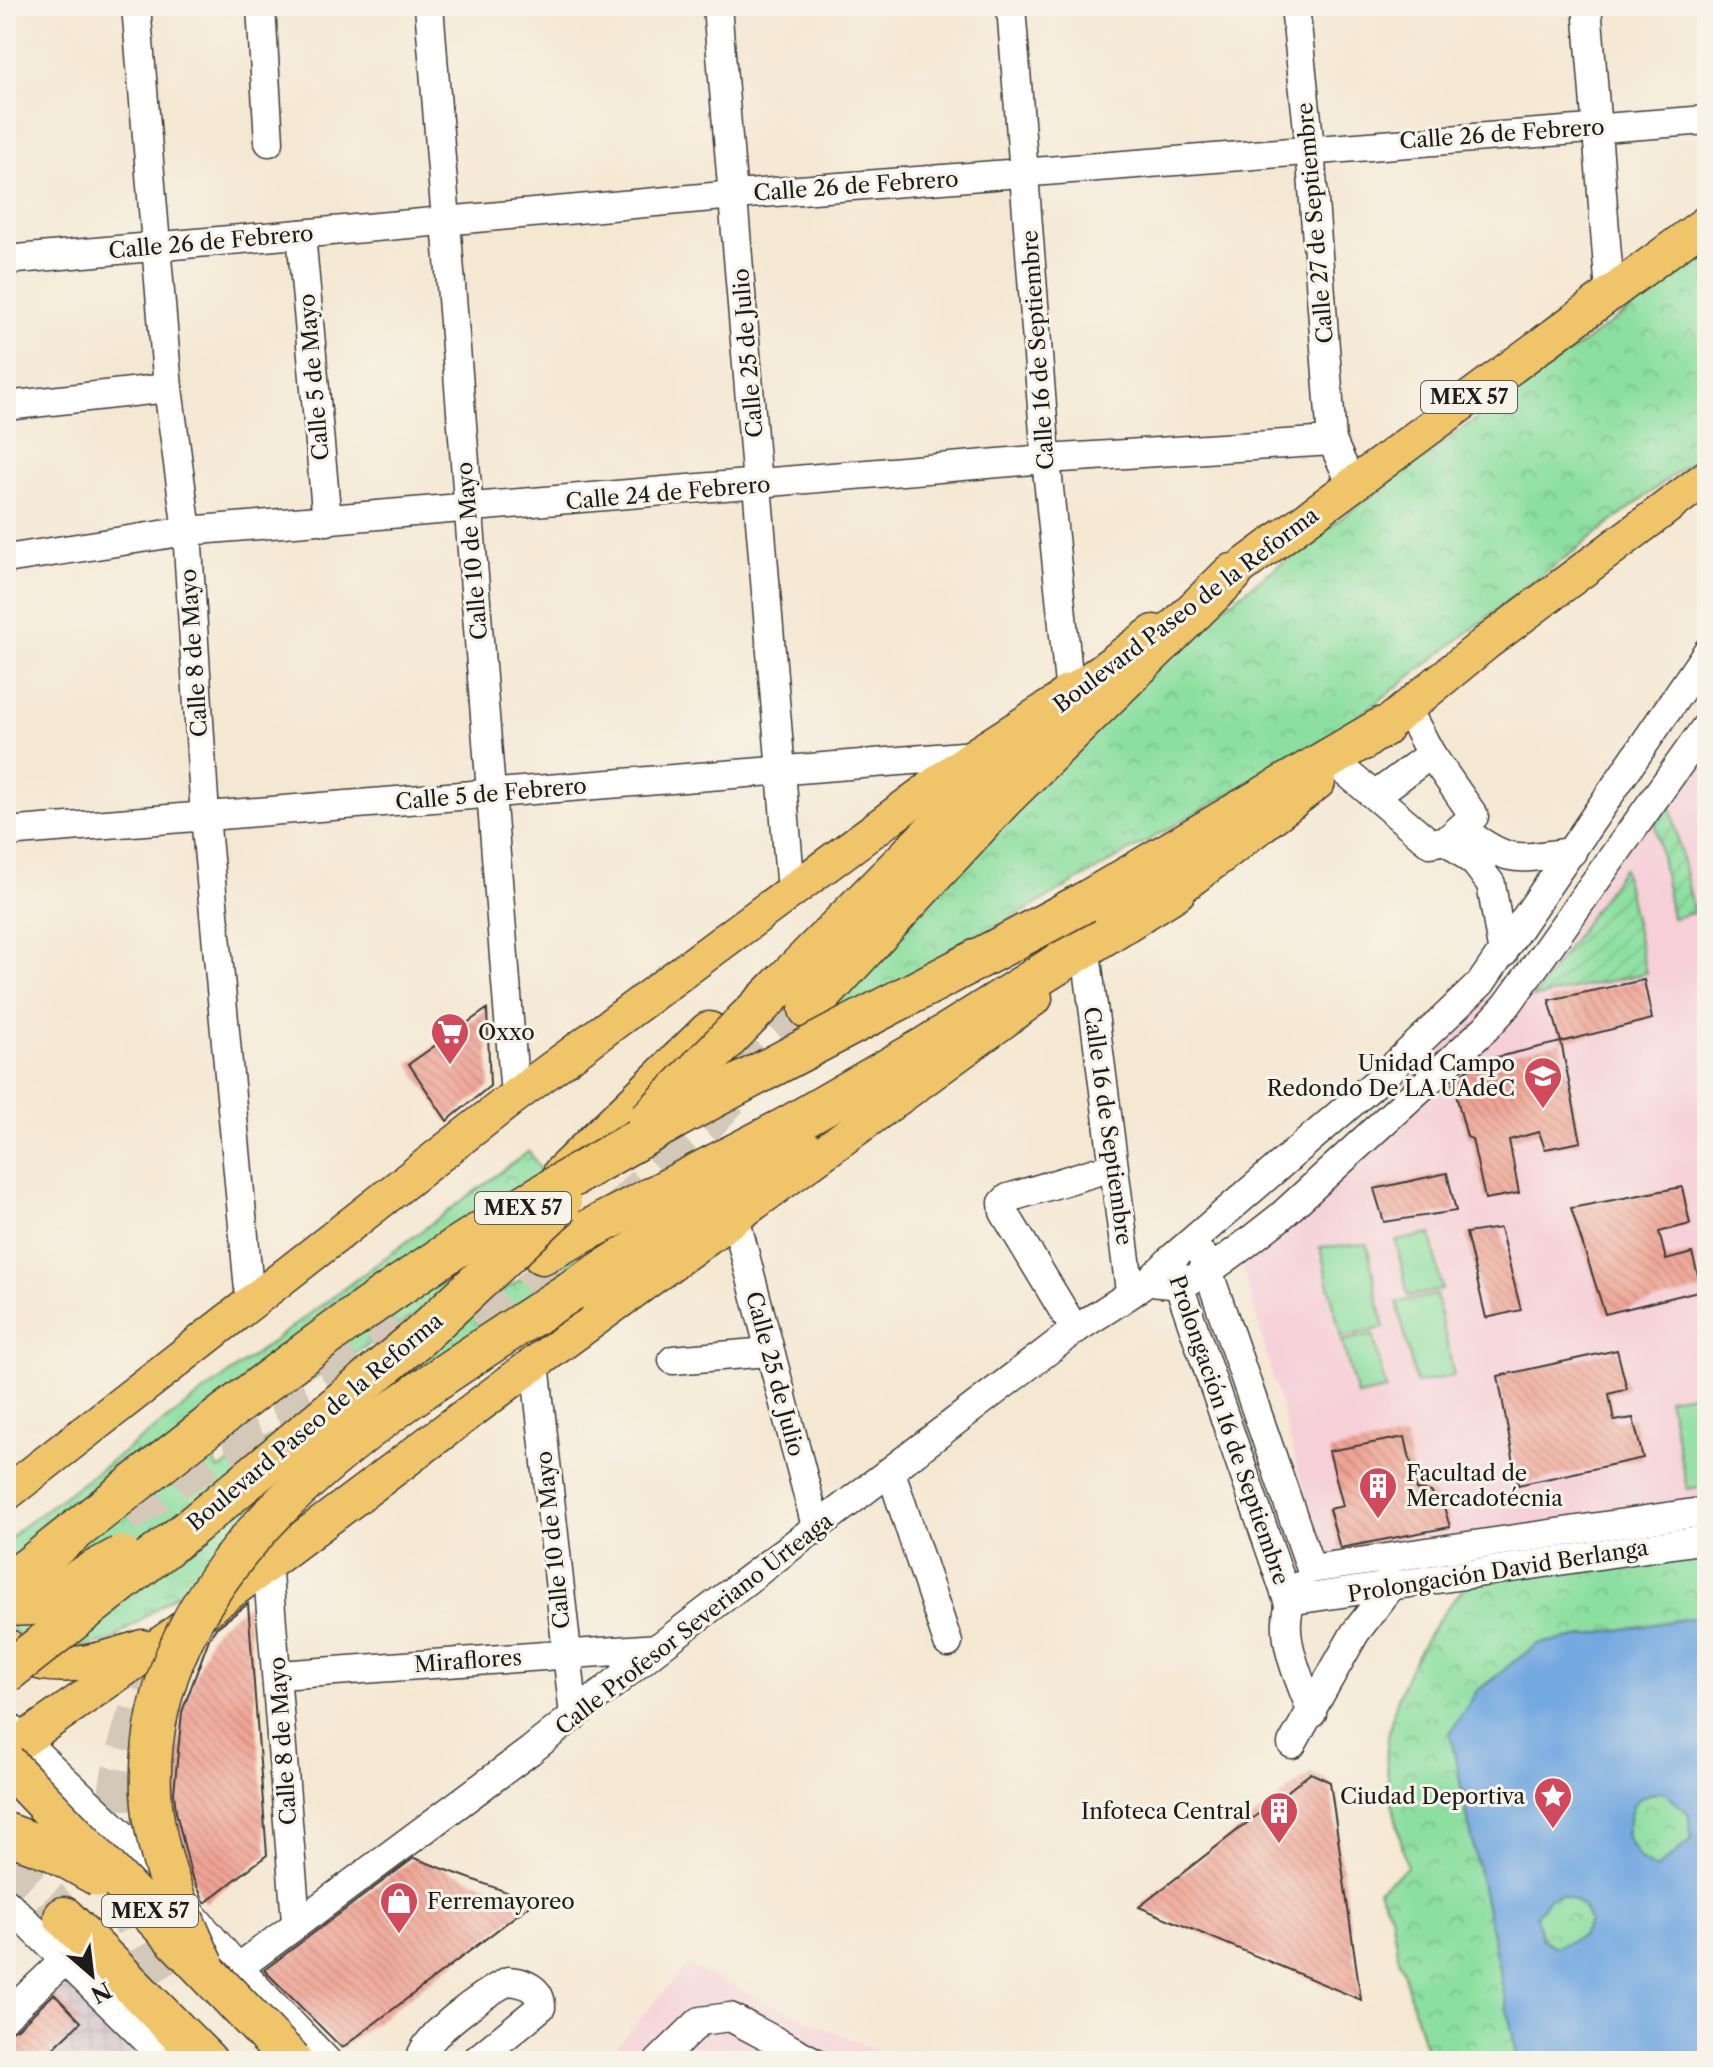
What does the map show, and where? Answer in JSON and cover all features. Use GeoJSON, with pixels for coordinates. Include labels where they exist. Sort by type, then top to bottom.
{"type":"FeatureCollection","features":[{"type":"Feature","properties":{"kind":"highway"},"geometry":{"type":"LineString","coordinates":[[809,1009],[1003,799],[1232,574]]}},
{"type":"Feature","properties":{"kind":"highway","name":"Boulevard Paseo de la Reforma"},"geometry":{"type":"LineString","coordinates":[[6,1673],[189,1529],[419,1337],[678,1092],[728,1025],[812,950],[1070,694]]}},
{"type":"Feature","properties":{"kind":"highway","name":"MEX 57"},"geometry":{"type":"LineString","coordinates":[[6,1585],[331,1335],[456,1248],[595,1165],[1085,902],[1395,718]]}},
{"type":"Feature","properties":{"kind":"highway"},"geometry":{"type":"LineString","coordinates":[[542,1254],[785,1128],[927,1046],[1176,890]]}},
{"type":"Feature","properties":{"kind":"highway"},"geometry":{"type":"LineString","coordinates":[[221,1967],[178,1906],[159,1846],[151,1793],[153,1745],[162,1692],[190,1621],[241,1549],[331,1460],[369,1429],[571,1291],[1013,1014]]}},
{"type":"Feature","properties":{"kind":"highway"},"geometry":{"type":"LineString","coordinates":[[6,1606],[32,1605],[102,1569],[237,1469],[373,1359],[728,1025]]}},
{"type":"Feature","properties":{"kind":"highway","name":"MEX 57"},"geometry":{"type":"LineString","coordinates":[[10,1745],[141,1901],[221,1967],[292,2061]]}},
{"type":"Feature","properties":{"kind":"highway"},"geometry":{"type":"LineString","coordinates":[[6,1832],[52,1850],[141,1901]]}},
{"type":"Feature","properties":{"kind":"highway","name":"MEX 57"},"geometry":{"type":"LineString","coordinates":[[64,1918],[207,2061]]}},
{"type":"Feature","properties":{"kind":"highway"},"geometry":{"type":"LineString","coordinates":[[172,1993],[239,2061]]}},
{"type":"Feature","properties":{"kind":"main road","name":"Boulevard Paseo de la Reforma"},"geometry":{"type":"LineString","coordinates":[[1070,694],[1707,222]]}},
{"type":"Feature","properties":{"kind":"main road","name":"MEX 57"},"geometry":{"type":"LineString","coordinates":[[1395,718],[1486,643],[1707,477]]}},
{"type":"Feature","properties":{"kind":"main road"},"geometry":{"type":"LineString","coordinates":[[9,1495],[250,1301],[515,1096],[975,755],[1070,694]]}},
{"type":"Feature","properties":{"kind":"main road"},"geometry":{"type":"LineString","coordinates":[[10,1745],[172,1636],[535,1363],[899,1100],[1339,766],[1395,718]]}},
{"type":"Feature","properties":{"kind":"main road"},"geometry":{"type":"LineString","coordinates":[[6,1645],[24,1660],[37,1664],[75,1663],[116,1656],[172,1636]]}},
{"type":"Feature","properties":{"kind":"street","name":"Calle 8 de Mayo"},"geometry":{"type":"LineString","coordinates":[[136,6],[168,388],[187,531],[205,816],[250,1301]]}},
{"type":"Feature","properties":{"kind":"street"},"geometry":{"type":"LineString","coordinates":[[261,6],[269,142]]}},
{"type":"Feature","properties":{"kind":"street","name":"Calle 10 de Mayo"},"geometry":{"type":"LineString","coordinates":[[429,6],[515,1096]]}},
{"type":"Feature","properties":{"kind":"street","name":"Calle 25 de Julio"},"geometry":{"type":"LineString","coordinates":[[717,6],[791,891]]}},
{"type":"Feature","properties":{"kind":"street","name":"Calle 16 de Septiembre"},"geometry":{"type":"LineString","coordinates":[[1011,6],[1046,459],[1070,694]]}},
{"type":"Feature","properties":{"kind":"street","name":"Calle 27 de Septiembre"},"geometry":{"type":"LineString","coordinates":[[1295,6],[1310,148],[1332,441]]}},
{"type":"Feature","properties":{"kind":"street"},"geometry":{"type":"LineString","coordinates":[[1587,6],[1610,293]]}},
{"type":"Feature","properties":{"kind":"street","name":"Calle 26 de Febrero"},"geometry":{"type":"LineString","coordinates":[[6,260],[735,195],[1310,148],[1707,120]]}},
{"type":"Feature","properties":{"kind":"street","name":"Calle 5 de Mayo"},"geometry":{"type":"LineString","coordinates":[[301,234],[327,521]]}},
{"type":"Feature","properties":{"kind":"street"},"geometry":{"type":"LineString","coordinates":[[6,406],[168,388]]}},
{"type":"Feature","properties":{"kind":"street"},"geometry":{"type":"LineString","coordinates":[[1332,441],[1351,483]]}},
{"type":"Feature","properties":{"kind":"street","name":"Calle 24 de Febrero"},"geometry":{"type":"LineString","coordinates":[[6,559],[187,531],[759,486],[1046,459],[1332,441]]}},
{"type":"Feature","properties":{"kind":"street","name":"Calle Profesor Severiano Urteaga"},"geometry":{"type":"LineString","coordinates":[[221,1967],[296,1921],[574,1716],[658,1648],[817,1530],[1075,1330],[1158,1280],[1196,1241],[1380,1079],[1481,983],[1707,652]]}},
{"type":"Feature","properties":{"kind":"street"},"geometry":{"type":"LineString","coordinates":[[1667,711],[1706,727]]}},
{"type":"Feature","properties":{"kind":"street"},"geometry":{"type":"LineString","coordinates":[[1339,766],[1430,843],[1454,834],[1473,814],[1431,754],[1395,718]]}},
{"type":"Feature","properties":{"kind":"street","name":"Calle Profesor Severiano Urteaga"},"geometry":{"type":"LineString","coordinates":[[1158,1280],[1210,1270],[1280,1217],[1460,1053],[1507,1005],[1706,727]]}},
{"type":"Feature","properties":{"kind":"street"},"geometry":{"type":"LineString","coordinates":[[1376,795],[1431,754]]}},
{"type":"Feature","properties":{"kind":"street","name":"Calle 5 de Febrero"},"geometry":{"type":"LineString","coordinates":[[6,832],[975,755]]}},
{"type":"Feature","properties":{"kind":"street"},"geometry":{"type":"LineString","coordinates":[[1454,834],[1509,858],[1572,852]]}},
{"type":"Feature","properties":{"kind":"street"},"geometry":{"type":"LineString","coordinates":[[1454,834],[1491,884],[1503,954]]}},
{"type":"Feature","properties":{"kind":"street","name":"Calle 16 de Septiembre"},"geometry":{"type":"LineString","coordinates":[[1087,960],[1112,1167],[1158,1280]]}},
{"type":"Feature","properties":{"kind":"street"},"geometry":{"type":"LineString","coordinates":[[1481,983],[1507,1005]]}},
{"type":"Feature","properties":{"kind":"street"},"geometry":{"type":"LineString","coordinates":[[1075,1330],[1004,1212],[1003,1203],[1008,1198],[1112,1167]]}},
{"type":"Feature","properties":{"kind":"street","name":"Calle 25 de Julio"},"geometry":{"type":"LineString","coordinates":[[735,1217],[817,1530]]}},
{"type":"Feature","properties":{"kind":"street","name":"Prolongación 16 de Septiembre"},"geometry":{"type":"LineString","coordinates":[[1196,1241],[1210,1270],[1311,1569]]}},
{"type":"Feature","properties":{"kind":"street","name":"Prolongación 16 de Septiembre"},"geometry":{"type":"LineString","coordinates":[[1158,1280],[1288,1601],[1289,1649],[1312,1713]]}},
{"type":"Feature","properties":{"kind":"street"},"geometry":{"type":"LineString","coordinates":[[673,1360],[768,1352]]}},
{"type":"Feature","properties":{"kind":"street","name":"Calle 10 de Mayo"},"geometry":{"type":"LineString","coordinates":[[535,1363],[574,1716]]}},
{"type":"Feature","properties":{"kind":"street"},"geometry":{"type":"LineString","coordinates":[[891,1472],[948,1643]]}},
{"type":"Feature","properties":{"kind":"street","name":"Prolongación David Berlanga"},"geometry":{"type":"LineString","coordinates":[[1311,1569],[1707,1511]]}},
{"type":"Feature","properties":{"kind":"street","name":"Prolongación David Berlanga"},"geometry":{"type":"LineString","coordinates":[[1288,1601],[1389,1589],[1707,1539]]}},
{"type":"Feature","properties":{"kind":"street"},"geometry":{"type":"LineString","coordinates":[[1292,1744],[1355,1633],[1389,1589],[1388,1559]]}},
{"type":"Feature","properties":{"kind":"street","name":"Calle 8 de Mayo"},"geometry":{"type":"LineString","coordinates":[[267,1562],[279,1675],[296,1921]]}},
{"type":"Feature","properties":{"kind":"street"},"geometry":{"type":"LineString","coordinates":[[1288,1601],[1311,1569]]}},
{"type":"Feature","properties":{"kind":"street","name":"Miraflores"},"geometry":{"type":"LineString","coordinates":[[279,1675],[658,1648]]}},
{"type":"Feature","properties":{"kind":"street"},"geometry":{"type":"LineString","coordinates":[[10,1745],[99,1812],[159,1874],[221,1967],[327,2061]]}},
{"type":"Feature","properties":{"kind":"street"},"geometry":{"type":"LineString","coordinates":[[6,1832],[19,1816],[39,1805],[69,1803],[99,1812]]}},
{"type":"Feature","properties":{"kind":"street"},"geometry":{"type":"LineString","coordinates":[[6,1902],[168,2061]]}},
{"type":"Feature","properties":{"kind":"street"},"geometry":{"type":"LineString","coordinates":[[6,2016],[65,1960]]}},
{"type":"Feature","properties":{"kind":"street"},"geometry":{"type":"LineString","coordinates":[[420,2061],[425,2045],[476,2001],[508,1981],[529,1985],[540,1997],[541,2007],[475,2061]]}},
{"type":"Feature","properties":{"kind":"street"},"geometry":{"type":"LineString","coordinates":[[659,2061],[700,2021],[730,2017],[813,2061]]}},
{"type":"Feature","properties":{"kind":"shaded area","name":"Unidad Campo Redondo De LA UAdeC"},"geometry":{"type":"Polygon","coordinates":[[[1707,727],[1707,1547],[1335,1605],[1239,1254],[1519,965],[1553,911],[1707,727]]]}},
{"type":"Feature","properties":{"kind":"shaded area"},"geometry":{"type":"Polygon","coordinates":[[[687,1965],[898,2061],[604,2061],[687,1965]]]}},
{"type":"Feature","properties":{"kind":"shaded area"},"geometry":{"type":"Polygon","coordinates":[[[67,1971],[155,2061],[6,2061],[6,2028],[67,1971]]]}},
{"type":"Feature","properties":{"kind":"green space"},"geometry":{"type":"Polygon","coordinates":[[[1707,255],[1707,449],[1338,732],[902,981],[790,1038],[1004,804],[1173,645],[1429,452],[1707,255]]]}},
{"type":"Feature","properties":{"kind":"green space"},"geometry":{"type":"Polygon","coordinates":[[[1670,802],[1694,913],[1672,918],[1655,822],[1670,802]]]}},
{"type":"Feature","properties":{"kind":"green space"},"geometry":{"type":"Polygon","coordinates":[[[1623,868],[1646,973],[1533,998],[1623,868]]]}},
{"type":"Feature","properties":{"kind":"green space"},"geometry":{"type":"Polygon","coordinates":[[[529,1151],[570,1218],[207,1446],[218,1470],[523,1278],[616,1225],[625,1235],[352,1469],[112,1640],[68,1651],[21,1637],[6,1621],[6,1543],[17,1531],[529,1151]]]}},
{"type":"Feature","properties":{"kind":"green space"},"geometry":{"type":"Polygon","coordinates":[[[1431,1234],[1442,1290],[1408,1296],[1396,1241],[1431,1234]]]}},
{"type":"Feature","properties":{"kind":"green space"},"geometry":{"type":"Polygon","coordinates":[[[1367,1244],[1384,1328],[1341,1337],[1320,1247],[1367,1244]]]}},
{"type":"Feature","properties":{"kind":"green space"},"geometry":{"type":"Polygon","coordinates":[[[1436,1295],[1454,1376],[1416,1383],[1397,1302],[1436,1295]]]}},
{"type":"Feature","properties":{"kind":"green space"},"geometry":{"type":"Polygon","coordinates":[[[1373,1334],[1386,1390],[1357,1396],[1342,1341],[1373,1334]]]}},
{"type":"Feature","properties":{"kind":"green space"},"geometry":{"type":"Polygon","coordinates":[[[1707,1392],[1707,1486],[1687,1489],[1668,1398],[1707,1392]]]}},
{"type":"Feature","properties":{"kind":"green space","name":"Ciudad Deportiva"},"geometry":{"type":"Polygon","coordinates":[[[1707,1545],[1707,2061],[1429,2061],[1397,1951],[1391,1914],[1378,1890],[1407,1867],[1386,1759],[1397,1700],[1416,1657],[1440,1617],[1469,1582],[1707,1545]]]}},
{"type":"Feature","properties":{"kind":"water","name":"Ciudad Deportiva"},"geometry":{"type":"Polygon","coordinates":[[[1707,1615],[1707,2061],[1518,2061],[1450,1733],[1477,1691],[1537,1644],[1707,1615]],[[1663,1792],[1639,1799],[1630,1816],[1626,1835],[1639,1858],[1656,1869],[1692,1839],[1688,1813],[1663,1792]],[[1560,1895],[1549,1898],[1536,1916],[1542,1939],[1556,1947],[1582,1936],[1589,1922],[1579,1904],[1560,1895]]]}},
{"type":"Feature","properties":{"kind":"building"},"geometry":{"type":"Polygon","coordinates":[[[1644,980],[1652,1019],[1561,1042],[1549,1000],[1644,980]]]}},
{"type":"Feature","properties":{"kind":"building","name":"Oxxo"},"geometry":{"type":"Polygon","coordinates":[[[487,1009],[490,1086],[447,1121],[409,1064],[487,1009]]]}},
{"type":"Feature","properties":{"kind":"building"},"geometry":{"type":"Polygon","coordinates":[[[1561,1042],[1581,1142],[1545,1149],[1539,1132],[1509,1140],[1519,1193],[1485,1199],[1472,1139],[1467,1137],[1453,1083],[1476,1062],[1561,1042]]]}},
{"type":"Feature","properties":{"kind":"building"},"geometry":{"type":"Polygon","coordinates":[[[1447,1173],[1456,1211],[1384,1222],[1374,1189],[1447,1173]]]}},
{"type":"Feature","properties":{"kind":"building"},"geometry":{"type":"Polygon","coordinates":[[[1682,1187],[1690,1224],[1659,1232],[1666,1260],[1692,1253],[1702,1290],[1605,1314],[1571,1208],[1682,1187]]]}},
{"type":"Feature","properties":{"kind":"building"},"geometry":{"type":"Polygon","coordinates":[[[1500,1228],[1521,1310],[1486,1318],[1466,1233],[1500,1228]]]}},
{"type":"Feature","properties":{"kind":"building"},"geometry":{"type":"Polygon","coordinates":[[[1617,1350],[1627,1389],[1609,1394],[1614,1421],[1633,1418],[1643,1458],[1518,1485],[1498,1376],[1617,1350]]]}},
{"type":"Feature","properties":{"kind":"building"},"geometry":{"type":"Polygon","coordinates":[[[1405,1437],[1417,1490],[1431,1492],[1444,1507],[1450,1527],[1340,1548],[1329,1509],[1343,1506],[1329,1451],[1405,1437]]]}},
{"type":"Feature","properties":{"kind":"building"},"geometry":{"type":"Polygon","coordinates":[[[248,1604],[267,1855],[205,1903],[191,1874],[176,1812],[174,1792],[182,1712],[209,1639],[216,1628],[248,1604]]]}},
{"type":"Feature","properties":{"kind":"building","name":"Infoteca Central"},"geometry":{"type":"Polygon","coordinates":[[[1311,1773],[1330,1782],[1361,2000],[1139,1907],[1311,1773]]]}},
{"type":"Feature","properties":{"kind":"building","name":"Ferremayoreo"},"geometry":{"type":"Polygon","coordinates":[[[414,1858],[534,1902],[342,2048],[264,1970],[414,1858]]]}},
{"type":"Feature","properties":{"kind":"building"},"geometry":{"type":"Polygon","coordinates":[[[54,1994],[81,2022],[40,2061],[6,2061],[6,2033],[18,2028],[54,1994]]]}},
{"type":"Feature","properties":{"kind":"tunnel"},"geometry":{"type":"LineString","coordinates":[[481,1330],[570,1257],[653,1178],[809,1009]]}},
{"type":"Feature","properties":{"kind":"tunnel"},"geometry":{"type":"LineString","coordinates":[[125,1515],[217,1452],[404,1334]]}},
{"type":"Feature","properties":{"kind":"tunnel"},"geometry":{"type":"LineString","coordinates":[[160,1656],[128,1746],[115,1827],[118,1867],[128,1907],[146,1949],[172,1993]]}},
{"type":"Feature","properties":{"kind":"tunnel"},"geometry":{"type":"LineString","coordinates":[[6,1854],[64,1917]]}},
{"type":"Feature","properties":{"kind":"place","name":"Oxxo"},"geometry":{"type":"Point","coordinates":[450,1066]}},
{"type":"Feature","properties":{"kind":"place","name":"Unidad Campo Redondo De LA UAdeC"},"geometry":{"type":"Point","coordinates":[1543,1110]}},
{"type":"Feature","properties":{"kind":"place","name":"Facultad de Mercadotécnia"},"geometry":{"type":"Point","coordinates":[1378,1520]}},
{"type":"Feature","properties":{"kind":"place","name":"Ciudad Deportiva"},"geometry":{"type":"Point","coordinates":[1553,1830]}},
{"type":"Feature","properties":{"kind":"place","name":"Infoteca Central"},"geometry":{"type":"Point","coordinates":[1279,1845]}},
{"type":"Feature","properties":{"kind":"place","name":"Ferremayoreo"},"geometry":{"type":"Point","coordinates":[399,1935]}}]}
